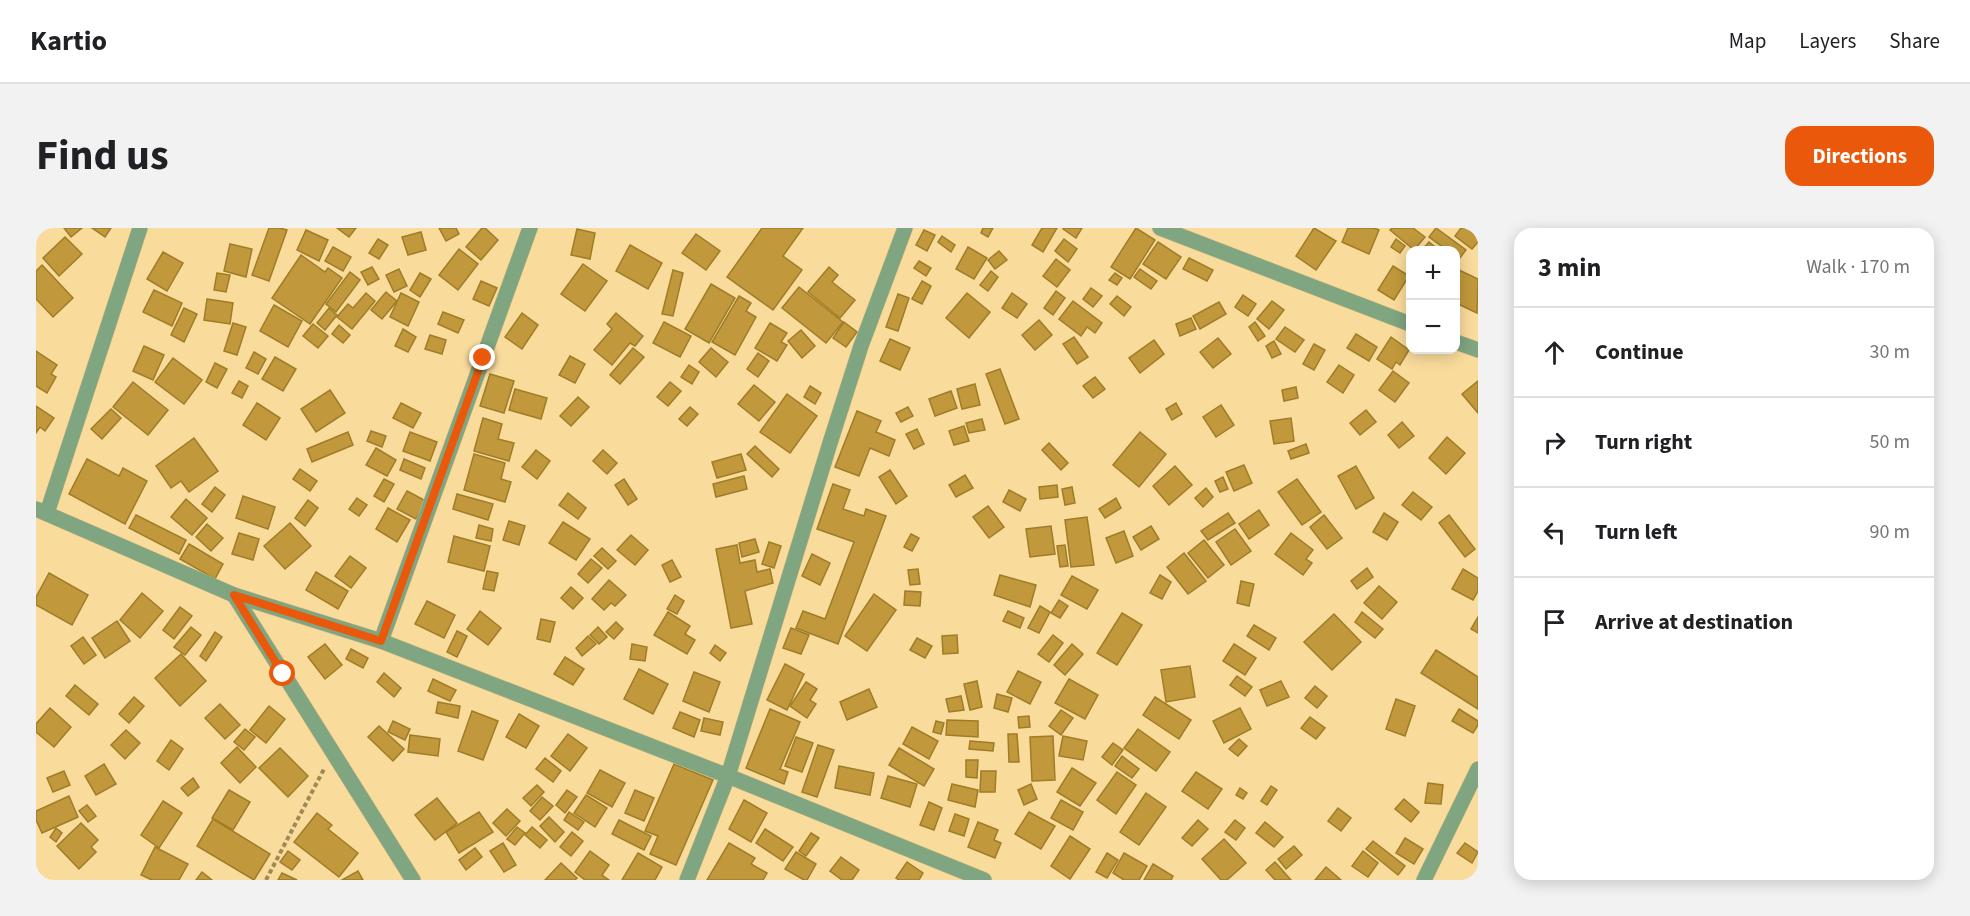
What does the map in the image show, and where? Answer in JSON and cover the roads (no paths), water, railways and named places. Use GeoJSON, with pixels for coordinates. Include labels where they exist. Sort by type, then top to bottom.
{"type":"FeatureCollection","features":[{"type":"Feature","properties":{"kind":"street"},"geometry":{"type":"LineString","coordinates":[[141,228],[41,511],[234,595],[381,641],[728,776],[984,880]]}},
{"type":"Feature","properties":{"kind":"street"},"geometry":{"type":"LineString","coordinates":[[381,641],[530,228]]}},
{"type":"Feature","properties":{"kind":"street"},"geometry":{"type":"LineString","coordinates":[[687,880],[728,776],[861,346],[904,228]]}},
{"type":"Feature","properties":{"kind":"street"},"geometry":{"type":"LineString","coordinates":[[1160,228],[1406,322]]}},
{"type":"Feature","properties":{"kind":"street"},"geometry":{"type":"LineString","coordinates":[[1460,344],[1478,350]]}},
{"type":"Feature","properties":{"kind":"street"},"geometry":{"type":"LineString","coordinates":[[234,595],[413,880]]}},
{"type":"Feature","properties":{"kind":"street"},"geometry":{"type":"LineString","coordinates":[[1424,880],[1478,769]]}}]}
